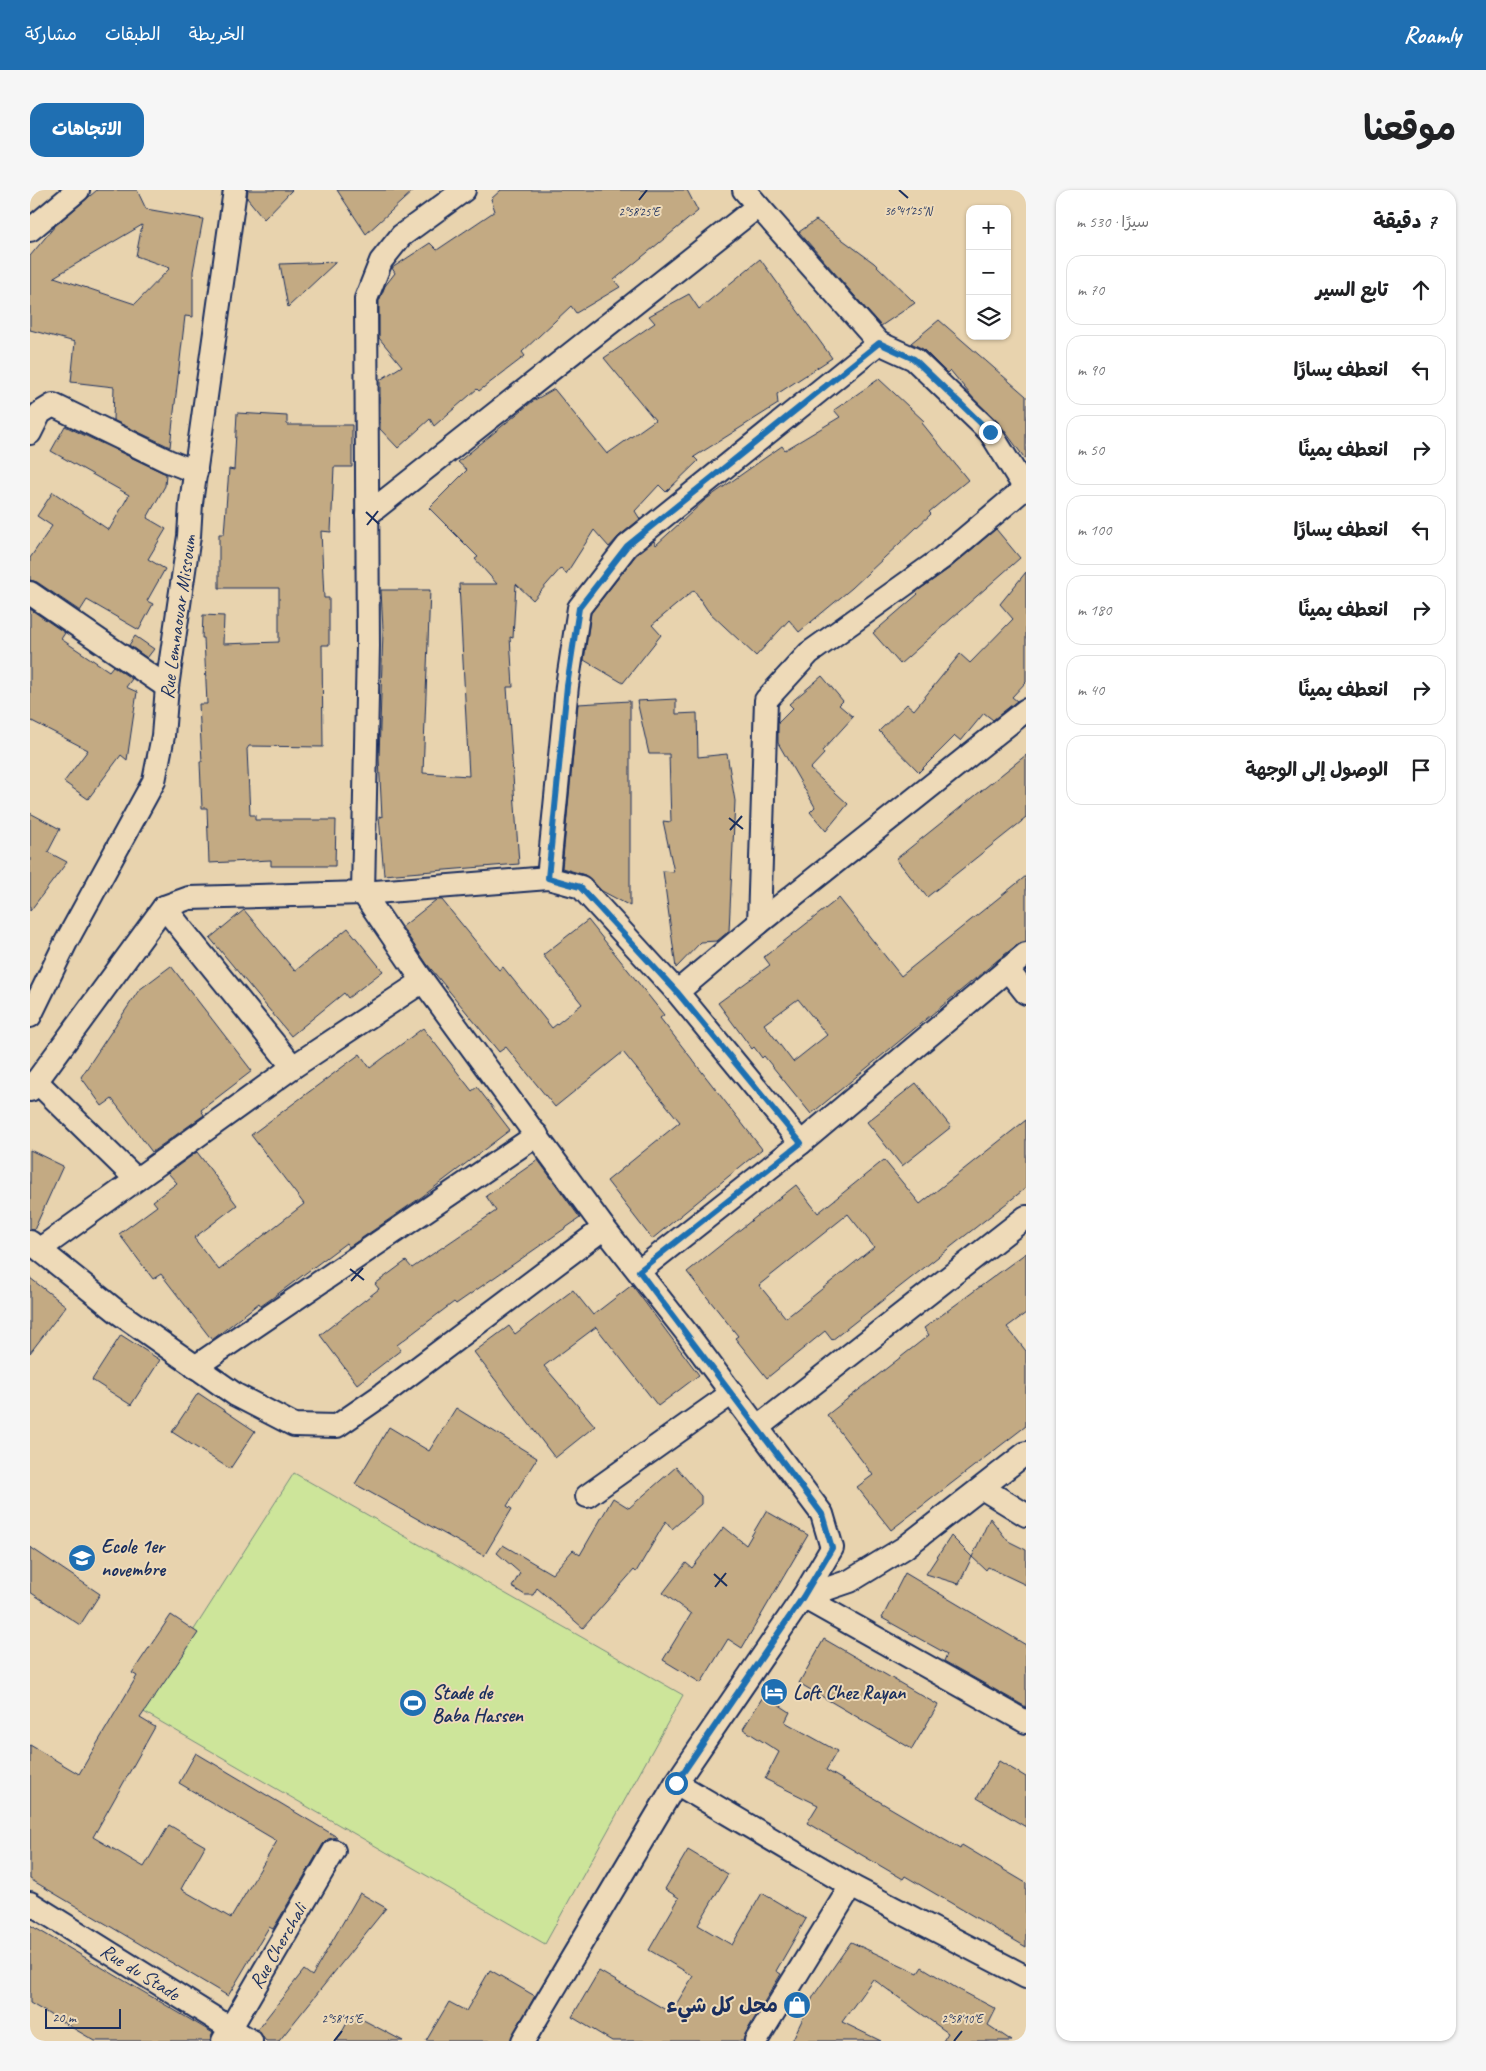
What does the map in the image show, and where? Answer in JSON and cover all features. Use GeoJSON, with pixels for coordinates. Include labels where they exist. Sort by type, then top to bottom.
{"type":"FeatureCollection","features":[{"type":"Feature","properties":{"kind":"street"},"geometry":{"type":"LineString","coordinates":[[30,230],[78,190]]}},
{"type":"Feature","properties":{"kind":"street","name":"Rue Lemnaouar Missoum"},"geometry":{"type":"LineString","coordinates":[[30,1016],[66,942],[154,781],[163,736],[226,238],[235,190]]}},
{"type":"Feature","properties":{"kind":"street"},"geometry":{"type":"LineString","coordinates":[[464,190],[401,236],[381,261],[366,299],[368,646],[363,893],[423,981],[604,1228],[758,1427],[822,1514],[832,1548],[803,1597],[676,1783],[522,2041]]}},
{"type":"Feature","properties":{"kind":"street"},"geometry":{"type":"LineString","coordinates":[[367,515],[751,198],[879,343],[914,359],[990,432],[1025,489],[942,558],[809,653],[766,700],[759,923]]}},
{"type":"Feature","properties":{"kind":"street"},"geometry":{"type":"LineString","coordinates":[[548,878],[567,686],[579,608],[627,546],[879,343]]}},
{"type":"Feature","properties":{"kind":"street"},"geometry":{"type":"LineString","coordinates":[[30,433],[40,413],[53,405],[168,461],[196,472]]}},
{"type":"Feature","properties":{"kind":"street"},"geometry":{"type":"LineString","coordinates":[[30,593],[168,687]]}},
{"type":"Feature","properties":{"kind":"street"},"geometry":{"type":"LineString","coordinates":[[677,992],[759,923],[1026,710]]}},
{"type":"Feature","properties":{"kind":"street"},"geometry":{"type":"LineString","coordinates":[[136,1179],[33,1085],[164,907],[189,898],[363,893],[548,878],[580,887],[677,992],[801,1143]]}},
{"type":"Feature","properties":{"kind":"street"},"geometry":{"type":"LineString","coordinates":[[164,907],[293,1067]]}},
{"type":"Feature","properties":{"kind":"street"},"geometry":{"type":"LineString","coordinates":[[639,1271],[801,1143],[1007,968],[1026,954]]}},
{"type":"Feature","properties":{"kind":"street"},"geometry":{"type":"LineString","coordinates":[[1007,968],[1026,993]]}},
{"type":"Feature","properties":{"kind":"street"},"geometry":{"type":"LineString","coordinates":[[423,981],[293,1067],[136,1179],[35,1245],[119,1313],[236,1395],[294,1425],[337,1426],[382,1395],[604,1228]]}},
{"type":"Feature","properties":{"kind":"street"},"geometry":{"type":"LineString","coordinates":[[195,1367],[537,1136]]}},
{"type":"Feature","properties":{"kind":"street"},"geometry":{"type":"LineString","coordinates":[[758,1427],[1026,1217]]}},
{"type":"Feature","properties":{"kind":"street"},"geometry":{"type":"LineString","coordinates":[[587,1496],[732,1393]]}},
{"type":"Feature","properties":{"kind":"street"},"geometry":{"type":"LineString","coordinates":[[803,1597],[850,1582],[904,1548],[1026,1453]]}},
{"type":"Feature","properties":{"kind":"street"},"geometry":{"type":"LineString","coordinates":[[982,1488],[1026,1515]]}},
{"type":"Feature","properties":{"kind":"street"},"geometry":{"type":"LineString","coordinates":[[803,1597],[1026,1722]]}},
{"type":"Feature","properties":{"kind":"street"},"geometry":{"type":"LineString","coordinates":[[676,1783],[851,1886],[1026,1977]]}},
{"type":"Feature","properties":{"kind":"street","name":"Rue Cherchali"},"geometry":{"type":"LineString","coordinates":[[226,2035],[334,1851]]}},
{"type":"Feature","properties":{"kind":"street"},"geometry":{"type":"LineString","coordinates":[[756,2041],[851,1886]]}},
{"type":"Feature","properties":{"kind":"street","name":"Rue du Stade"},"geometry":{"type":"LineString","coordinates":[[30,1903],[226,2035],[250,2041]]}},
{"type":"Feature","properties":{"kind":"green space","name":"Stade de Baba Hassen"},"geometry":{"type":"Polygon","coordinates":[[[294,1473],[683,1695],[545,1944],[142,1711],[294,1473]]]}},
{"type":"Feature","properties":{"kind":"building"},"geometry":{"type":"Polygon","coordinates":[[[97,190],[137,190],[146,209],[203,219],[193,271],[193,317],[185,316],[170,447],[113,420],[114,387],[71,382],[75,342],[30,330],[30,256],[55,226],[97,190]],[[142,225],[54,277],[135,304],[170,268],[136,256],[142,225]]]}},
{"type":"Feature","properties":{"kind":"building"},"geometry":{"type":"Polygon","coordinates":[[[248,190],[292,190],[264,219],[247,198],[248,190]]]}},
{"type":"Feature","properties":{"kind":"building"},"geometry":{"type":"Polygon","coordinates":[[[337,190],[414,190],[366,234],[337,190]]]}},
{"type":"Feature","properties":{"kind":"building"},"geometry":{"type":"Polygon","coordinates":[[[501,190],[687,190],[698,211],[614,280],[620,287],[576,313],[571,306],[522,352],[525,356],[479,391],[477,389],[434,426],[430,419],[398,448],[380,429],[380,380],[402,366],[379,338],[379,301],[385,286],[395,273],[392,268],[430,243],[437,250],[495,211],[491,199],[501,190]]]}},
{"type":"Feature","properties":{"kind":"building"},"geometry":{"type":"Polygon","coordinates":[[[816,220],[874,263],[915,303],[881,326],[799,232],[816,220]]]}},
{"type":"Feature","properties":{"kind":"building"},"geometry":{"type":"Polygon","coordinates":[[[760,259],[832,358],[777,394],[778,404],[694,457],[698,461],[666,492],[659,485],[635,511],[640,519],[609,547],[594,530],[566,574],[561,568],[533,600],[516,584],[513,638],[510,637],[513,687],[507,687],[519,864],[384,875],[379,816],[382,817],[379,758],[383,630],[381,590],[430,590],[423,773],[469,776],[459,584],[497,584],[475,559],[478,557],[429,508],[467,470],[458,462],[533,401],[554,389],[607,454],[655,420],[604,358],[655,323],[649,316],[689,294],[699,309],[760,259]]]}},
{"type":"Feature","properties":{"kind":"building"},"geometry":{"type":"Polygon","coordinates":[[[336,262],[288,307],[280,264],[336,262]]]}},
{"type":"Feature","properties":{"kind":"building"},"geometry":{"type":"Polygon","coordinates":[[[939,320],[1026,396],[1026,460],[999,423],[974,399],[950,370],[947,373],[923,349],[911,343],[939,320]]]}},
{"type":"Feature","properties":{"kind":"building"},"geometry":{"type":"Polygon","coordinates":[[[879,379],[924,421],[922,423],[968,480],[929,512],[931,514],[852,588],[799,632],[789,620],[756,656],[708,611],[694,590],[652,625],[661,635],[623,683],[584,660],[591,613],[636,555],[654,541],[656,545],[705,500],[782,446],[785,450],[840,417],[834,410],[879,379]]]}},
{"type":"Feature","properties":{"kind":"building"},"geometry":{"type":"Polygon","coordinates":[[[237,413],[287,416],[287,425],[352,425],[352,467],[334,467],[331,532],[321,531],[324,598],[329,598],[329,645],[322,645],[323,747],[249,746],[247,749],[250,815],[255,815],[255,820],[336,820],[335,866],[271,866],[271,860],[209,863],[207,808],[202,808],[200,762],[202,762],[199,704],[207,704],[204,638],[202,638],[203,615],[224,616],[223,644],[279,642],[279,588],[219,588],[219,534],[224,534],[229,469],[234,470],[237,413]]]}},
{"type":"Feature","properties":{"kind":"building"},"geometry":{"type":"Polygon","coordinates":[[[65,426],[166,474],[165,486],[147,518],[166,529],[148,559],[165,569],[147,601],[153,604],[139,630],[87,600],[80,611],[37,582],[30,580],[30,558],[52,526],[37,516],[53,492],[109,530],[129,495],[51,451],[65,426]]]}},
{"type":"Feature","properties":{"kind":"building"},"geometry":{"type":"Polygon","coordinates":[[[996,529],[1020,558],[900,664],[873,633],[918,594],[916,592],[950,568],[996,529]]]}},
{"type":"Feature","properties":{"kind":"building"},"geometry":{"type":"Polygon","coordinates":[[[1026,572],[1026,682],[1012,697],[1017,701],[993,720],[984,713],[961,741],[955,736],[919,772],[879,731],[907,704],[914,710],[960,654],[970,663],[1013,619],[1000,604],[1026,572]]]}},
{"type":"Feature","properties":{"kind":"building"},"geometry":{"type":"Polygon","coordinates":[[[30,609],[65,633],[61,639],[109,671],[113,666],[132,679],[126,687],[137,692],[127,760],[121,755],[88,799],[64,782],[88,750],[30,720],[30,609]]]}},
{"type":"Feature","properties":{"kind":"building"},"geometry":{"type":"Polygon","coordinates":[[[135,636],[154,649],[147,658],[129,645],[135,636]]]}},
{"type":"Feature","properties":{"kind":"building"},"geometry":{"type":"Polygon","coordinates":[[[822,676],[843,701],[839,705],[853,717],[822,751],[824,754],[810,769],[848,804],[826,831],[810,812],[815,807],[778,743],[778,723],[793,708],[789,704],[822,676]]]}},
{"type":"Feature","properties":{"kind":"building"},"geometry":{"type":"Polygon","coordinates":[[[676,699],[676,714],[697,713],[698,757],[727,754],[735,801],[729,931],[717,941],[701,942],[676,968],[663,871],[674,872],[663,821],[671,822],[669,754],[649,754],[637,701],[676,699]]]}},
{"type":"Feature","properties":{"kind":"building"},"geometry":{"type":"Polygon","coordinates":[[[630,701],[630,906],[602,891],[585,875],[562,868],[578,704],[630,701]]]}},
{"type":"Feature","properties":{"kind":"building"},"geometry":{"type":"Polygon","coordinates":[[[1026,755],[1026,818],[927,897],[896,859],[1026,755]]]}},
{"type":"Feature","properties":{"kind":"building"},"geometry":{"type":"Polygon","coordinates":[[[30,813],[60,829],[48,852],[67,862],[30,911],[30,813]]]}},
{"type":"Feature","properties":{"kind":"building"},"geometry":{"type":"Polygon","coordinates":[[[1026,876],[1026,941],[1018,944],[999,959],[811,1114],[764,1056],[762,1058],[754,1047],[752,1049],[718,1003],[770,965],[764,957],[839,898],[901,976],[1026,876]],[[798,999],[764,1024],[793,1062],[827,1035],[798,999]]]}},
{"type":"Feature","properties":{"kind":"building"},"geometry":{"type":"Polygon","coordinates":[[[436,900],[442,900],[499,970],[503,967],[552,1028],[582,1004],[543,955],[588,920],[664,1015],[660,1018],[762,1149],[652,1239],[607,1181],[680,1122],[623,1052],[555,1107],[506,1047],[499,1052],[427,964],[402,927],[436,900]]]}},
{"type":"Feature","properties":{"kind":"building"},"geometry":{"type":"Polygon","coordinates":[[[244,910],[295,971],[348,928],[383,971],[348,998],[344,993],[291,1036],[210,938],[244,910]]]}},
{"type":"Feature","properties":{"kind":"building"},"geometry":{"type":"Polygon","coordinates":[[[171,966],[252,1071],[201,1110],[204,1115],[152,1152],[112,1099],[102,1106],[81,1077],[139,990],[171,966]]]}},
{"type":"Feature","properties":{"kind":"building"},"geometry":{"type":"Polygon","coordinates":[[[423,1028],[472,1091],[477,1087],[510,1130],[423,1196],[349,1247],[346,1243],[261,1306],[259,1303],[212,1340],[161,1274],[153,1279],[119,1234],[157,1206],[153,1201],[177,1183],[168,1173],[197,1152],[237,1205],[194,1238],[219,1270],[304,1204],[251,1135],[360,1054],[370,1068],[423,1028]]]}},
{"type":"Feature","properties":{"kind":"building"},"geometry":{"type":"Polygon","coordinates":[[[916,1083],[951,1127],[902,1166],[867,1122],[916,1083]]]}},
{"type":"Feature","properties":{"kind":"building"},"geometry":{"type":"Polygon","coordinates":[[[1026,1120],[1026,1188],[832,1340],[825,1331],[767,1378],[735,1338],[738,1336],[687,1272],[796,1185],[818,1213],[884,1160],[920,1204],[1026,1120]],[[848,1214],[759,1285],[786,1318],[874,1247],[848,1214]]]}},
{"type":"Feature","properties":{"kind":"building"},"geometry":{"type":"Polygon","coordinates":[[[30,1150],[63,1166],[34,1230],[30,1229],[30,1150]]]}},
{"type":"Feature","properties":{"kind":"building"},"geometry":{"type":"Polygon","coordinates":[[[538,1160],[580,1218],[456,1304],[454,1302],[397,1345],[401,1350],[357,1384],[320,1335],[379,1289],[375,1284],[406,1261],[412,1268],[496,1211],[486,1196],[538,1160]]]}},
{"type":"Feature","properties":{"kind":"building"},"geometry":{"type":"Polygon","coordinates":[[[1026,1253],[1026,1313],[1007,1327],[1026,1351],[1026,1426],[891,1530],[857,1487],[873,1475],[827,1415],[929,1335],[924,1328],[1026,1253]]]}},
{"type":"Feature","properties":{"kind":"building"},"geometry":{"type":"Polygon","coordinates":[[[30,1278],[66,1306],[30,1353],[30,1278]]]}},
{"type":"Feature","properties":{"kind":"building"},"geometry":{"type":"Polygon","coordinates":[[[632,1285],[699,1375],[658,1406],[596,1327],[544,1366],[595,1426],[555,1458],[474,1352],[509,1326],[515,1334],[573,1290],[593,1315],[632,1285]]]}},
{"type":"Feature","properties":{"kind":"building"},"geometry":{"type":"Polygon","coordinates":[[[121,1335],[160,1360],[131,1405],[92,1380],[121,1335]]]}},
{"type":"Feature","properties":{"kind":"building"},"geometry":{"type":"Polygon","coordinates":[[[198,1393],[255,1431],[230,1469],[172,1432],[198,1393]]]}},
{"type":"Feature","properties":{"kind":"building"},"geometry":{"type":"Polygon","coordinates":[[[456,1408],[537,1458],[507,1506],[512,1509],[484,1556],[355,1484],[389,1427],[429,1451],[456,1408]]]}},
{"type":"Feature","properties":{"kind":"building"},"geometry":{"type":"Polygon","coordinates":[[[676,1467],[701,1496],[701,1504],[672,1529],[666,1521],[636,1572],[634,1570],[583,1628],[537,1588],[533,1595],[525,1595],[512,1587],[520,1573],[497,1553],[503,1545],[552,1574],[573,1550],[580,1555],[613,1498],[629,1508],[676,1467]]]}},
{"type":"Feature","properties":{"kind":"building"},"geometry":{"type":"Polygon","coordinates":[[[766,1511],[808,1535],[742,1648],[728,1639],[701,1683],[663,1660],[691,1614],[663,1593],[686,1563],[692,1568],[724,1527],[746,1545],[766,1511]]]}},
{"type":"Feature","properties":{"kind":"building"},"geometry":{"type":"Polygon","coordinates":[[[990,1518],[1008,1541],[1026,1550],[1026,1585],[988,1567],[986,1570],[972,1557],[990,1518]]]}},
{"type":"Feature","properties":{"kind":"building"},"geometry":{"type":"Polygon","coordinates":[[[951,1536],[972,1557],[959,1584],[926,1574],[951,1536]]]}},
{"type":"Feature","properties":{"kind":"building"},"geometry":{"type":"Polygon","coordinates":[[[30,1547],[100,1594],[80,1625],[30,1592],[30,1547]]]}},
{"type":"Feature","properties":{"kind":"building"},"geometry":{"type":"Polygon","coordinates":[[[905,1573],[1026,1645],[1026,1707],[944,1661],[947,1654],[882,1618],[905,1573]]]}},
{"type":"Feature","properties":{"kind":"building"},"geometry":{"type":"Polygon","coordinates":[[[171,1615],[198,1633],[140,1718],[155,1727],[93,1837],[144,1867],[169,1825],[205,1846],[181,1889],[231,1918],[277,1841],[179,1783],[196,1753],[337,1837],[328,1839],[323,1844],[273,1929],[269,1927],[228,1996],[30,1879],[30,1745],[79,1774],[137,1676],[132,1673],[171,1615]]]}},
{"type":"Feature","properties":{"kind":"building"},"geometry":{"type":"Polygon","coordinates":[[[824,1639],[938,1705],[912,1749],[799,1683],[824,1639]]]}},
{"type":"Feature","properties":{"kind":"building"},"geometry":{"type":"Polygon","coordinates":[[[764,1695],[790,1712],[785,1722],[837,1751],[826,1770],[960,1849],[962,1845],[1026,1883],[1026,1947],[905,1876],[903,1879],[807,1823],[818,1805],[765,1779],[779,1752],[743,1729],[764,1695]]]}},
{"type":"Feature","properties":{"kind":"building"},"geometry":{"type":"Polygon","coordinates":[[[999,1761],[1026,1777],[1026,1827],[977,1798],[999,1761]]]}},
{"type":"Feature","properties":{"kind":"building"},"geometry":{"type":"Polygon","coordinates":[[[688,1850],[728,1874],[698,1925],[732,1945],[762,1893],[806,1919],[776,1971],[781,1974],[745,2034],[743,2041],[612,2041],[572,2017],[599,1971],[671,2013],[693,1976],[649,1950],[679,1898],[665,1889],[688,1850]]]}},
{"type":"Feature","properties":{"kind":"building"},"geometry":{"type":"Polygon","coordinates":[[[360,1893],[386,1908],[279,2041],[266,2041],[257,2030],[304,1970],[312,1976],[360,1893]]]}},
{"type":"Feature","properties":{"kind":"building"},"geometry":{"type":"Polygon","coordinates":[[[30,1925],[213,2033],[210,2041],[95,2041],[30,2003],[30,1925]]]}},
{"type":"Feature","properties":{"kind":"building"},"geometry":{"type":"Polygon","coordinates":[[[851,1942],[918,1973],[922,1967],[996,2009],[988,2025],[1012,2041],[943,2041],[948,2033],[873,1979],[842,2022],[881,2041],[792,2041],[814,1995],[851,1942]]]}},
{"type":"Feature","properties":{"kind":"building"},"geometry":{"type":"Polygon","coordinates":[[[490,1970],[535,1996],[510,2041],[426,2041],[449,2002],[466,2011],[490,1970]]]}},
{"type":"Feature","properties":{"kind":"building"},"geometry":{"type":"Polygon","coordinates":[[[352,2014],[403,2041],[337,2041],[352,2014]]]}},
{"type":"Feature","properties":{"kind":"place","name":"Ecole 1er novembre"},"geometry":{"type":"Point","coordinates":[82,1558]}},
{"type":"Feature","properties":{"kind":"place","name":"Loft Chez Rayan"},"geometry":{"type":"Point","coordinates":[774,1692]}},
{"type":"Feature","properties":{"kind":"place","name":"Stade de Baba Hassen"},"geometry":{"type":"Point","coordinates":[413,1703]}},
{"type":"Feature","properties":{"kind":"place","name":"محل كل شيء"},"geometry":{"type":"Point","coordinates":[797,2005]}},
{"type":"Feature","properties":{"kind":"route"},"geometry":{"type":"LineString","coordinates":[[676,1783],[803,1597],[832,1548],[822,1514],[639,1271],[801,1143],[677,992],[580,887],[548,878],[567,686],[579,608],[627,546],[879,343],[914,359],[990,432]]}}]}
